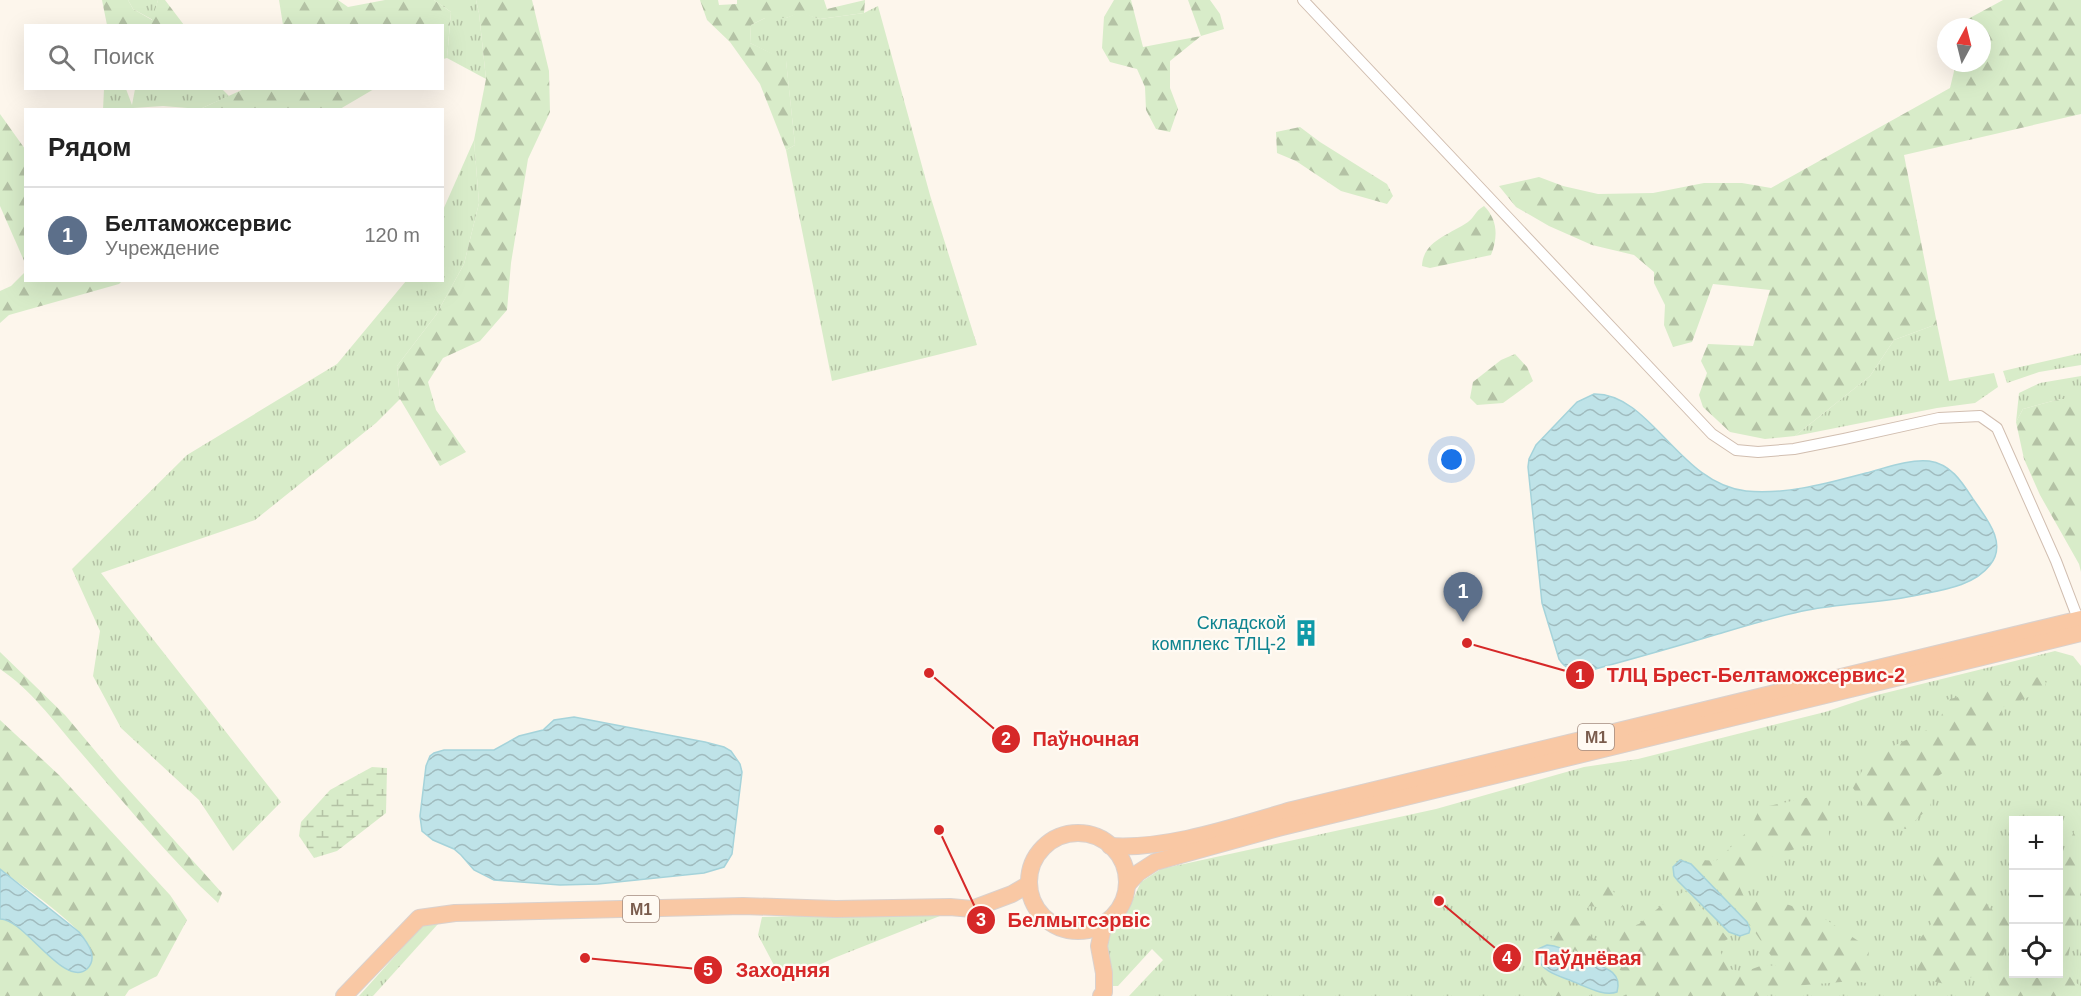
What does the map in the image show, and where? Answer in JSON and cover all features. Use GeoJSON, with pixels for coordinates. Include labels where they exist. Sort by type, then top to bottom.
{"type":"FeatureCollection","features":[{"type":"Feature","properties":{"kind":"highway","name":"М1"},"geometry":{"type":"LineString","coordinates":[[344,996],[418,918],[455,913],[743,906],[972,909],[1012,894],[1029,884],[1030,871],[1035,858],[1054,840],[1067,835],[1084,834],[1100,838],[1110,846],[1141,847],[1210,833],[1292,810],[2080,625]]}},
{"type":"Feature","properties":{"kind":"highway","name":"М1"},"geometry":{"type":"LineString","coordinates":[[1104,923],[1116,914],[1123,903],[1127,885],[1138,873],[1155,862],[1278,828],[2080,625]]}},
{"type":"Feature","properties":{"kind":"highway"},"geometry":{"type":"LineString","coordinates":[[1110,846],[1123,862],[1127,885]]}},
{"type":"Feature","properties":{"kind":"highway"},"geometry":{"type":"LineString","coordinates":[[1029,884],[1037,909],[1056,926],[1082,931],[1095,929],[1104,923]]}},
{"type":"Feature","properties":{"kind":"highway"},"geometry":{"type":"LineString","coordinates":[[1101,996],[1104,992],[1104,973],[1099,946],[1104,923]]}},
{"type":"Feature","properties":{"kind":"street"},"geometry":{"type":"LineString","coordinates":[[1303,0],[1712,434],[1736,450],[1758,452],[1794,449],[1939,418],[1980,416],[1997,428],[2056,561],[2080,625]]}},
{"type":"Feature","properties":{"kind":"green space"},"geometry":{"type":"Polygon","coordinates":[[[102,0],[128,0],[133,9],[152,20],[158,0],[165,0],[183,24],[107,24],[102,0]]]}},
{"type":"Feature","properties":{"kind":"green space"},"geometry":{"type":"Polygon","coordinates":[[[128,0],[158,0],[153,20],[133,9],[128,0]]]}},
{"type":"Feature","properties":{"kind":"green space"},"geometry":{"type":"Polygon","coordinates":[[[279,0],[338,0],[348,7],[385,0],[434,0],[451,12],[447,58],[444,59],[444,24],[283,24],[279,0]]]}},
{"type":"Feature","properties":{"kind":"green space"},"geometry":{"type":"Polygon","coordinates":[[[434,0],[476,0],[486,79],[447,58],[451,12],[434,0]]]}},
{"type":"Feature","properties":{"kind":"green space"},"geometry":{"type":"Polygon","coordinates":[[[476,0],[532,0],[549,71],[550,112],[528,159],[511,263],[507,310],[480,341],[443,358],[428,382],[436,410],[466,452],[440,466],[400,399],[397,366],[436,315],[464,264],[479,203],[474,140],[486,79],[476,0]]]}},
{"type":"Feature","properties":{"kind":"green space"},"geometry":{"type":"Polygon","coordinates":[[[700,0],[718,0],[719,5],[737,4],[737,0],[824,0],[827,9],[865,0],[864,13],[820,19],[800,13],[786,18],[765,18],[751,25],[750,43],[786,60],[795,145],[786,150],[760,84],[730,42],[707,20],[700,0]]]}},
{"type":"Feature","properties":{"kind":"green space"},"geometry":{"type":"Polygon","coordinates":[[[1114,0],[1131,0],[1143,47],[1201,36],[1170,61],[1170,88],[1178,109],[1170,132],[1156,129],[1146,110],[1145,87],[1137,69],[1110,62],[1102,48],[1104,17],[1114,0]]]}},
{"type":"Feature","properties":{"kind":"green space"},"geometry":{"type":"Polygon","coordinates":[[[1188,0],[1210,0],[1220,14],[1224,29],[1201,36],[1188,0]]]}},
{"type":"Feature","properties":{"kind":"green space"},"geometry":{"type":"Polygon","coordinates":[[[2003,0],[2081,0],[2081,114],[1904,155],[1937,324],[1894,340],[1870,376],[1795,436],[1765,439],[1730,432],[1703,407],[1699,395],[1707,373],[1701,361],[1708,344],[1753,346],[1770,290],[1713,284],[1692,342],[1673,347],[1664,325],[1665,305],[1654,283],[1654,272],[1634,255],[1592,245],[1549,226],[1516,207],[1499,186],[1539,177],[1563,186],[1598,194],[1653,193],[1704,183],[1742,183],[1771,188],[1950,88],[1954,72],[1991,72],[1991,18],[1970,18],[2003,0]]]}},
{"type":"Feature","properties":{"kind":"green space"},"geometry":{"type":"Polygon","coordinates":[[[878,6],[930,195],[977,345],[832,381],[786,150],[795,145],[786,61],[750,43],[751,25],[765,18],[786,18],[800,12],[820,19],[864,13],[878,6]]]}},
{"type":"Feature","properties":{"kind":"green space"},"geometry":{"type":"Polygon","coordinates":[[[104,90],[126,90],[132,105],[135,90],[223,90],[229,96],[202,108],[163,106],[103,108],[104,90]]]}},
{"type":"Feature","properties":{"kind":"green space"},"geometry":{"type":"Polygon","coordinates":[[[242,90],[372,90],[342,108],[202,108],[242,90]]]}},
{"type":"Feature","properties":{"kind":"green space"},"geometry":{"type":"Polygon","coordinates":[[[0,114],[24,148],[24,261],[0,206],[0,114]]]}},
{"type":"Feature","properties":{"kind":"green space"},"geometry":{"type":"Polygon","coordinates":[[[1300,127],[1387,184],[1393,196],[1387,204],[1341,191],[1296,161],[1277,153],[1276,132],[1300,127]]]}},
{"type":"Feature","properties":{"kind":"green space"},"geometry":{"type":"Polygon","coordinates":[[[474,140],[479,203],[464,264],[436,315],[397,366],[400,399],[376,423],[255,520],[101,573],[281,802],[233,851],[199,800],[121,728],[93,676],[100,631],[72,569],[187,455],[337,364],[405,282],[444,282],[444,208],[474,140]]]}},
{"type":"Feature","properties":{"kind":"green space"},"geometry":{"type":"Polygon","coordinates":[[[1484,206],[1492,217],[1495,229],[1495,242],[1491,255],[1430,268],[1422,266],[1423,257],[1432,245],[1468,222],[1484,206]]]}},
{"type":"Feature","properties":{"kind":"green space"},"geometry":{"type":"Polygon","coordinates":[[[24,273],[24,282],[121,282],[9,315],[0,323],[0,291],[11,286],[24,273]]]}},
{"type":"Feature","properties":{"kind":"green space"},"geometry":{"type":"Polygon","coordinates":[[[1937,324],[1949,381],[1994,373],[1998,387],[1975,403],[1937,408],[1795,436],[1870,376],[1894,340],[1937,324]]]}},
{"type":"Feature","properties":{"kind":"green space"},"geometry":{"type":"Polygon","coordinates":[[[2081,353],[2081,365],[2039,372],[2007,383],[2003,371],[2081,353]]]}},
{"type":"Feature","properties":{"kind":"green space"},"geometry":{"type":"Polygon","coordinates":[[[1515,354],[1527,367],[1533,381],[1503,403],[1477,405],[1470,398],[1473,382],[1501,360],[1515,354]]]}},
{"type":"Feature","properties":{"kind":"green space"},"geometry":{"type":"Polygon","coordinates":[[[2081,376],[2081,399],[2060,399],[2023,409],[2016,422],[2019,393],[2040,383],[2081,376]]]}},
{"type":"Feature","properties":{"kind":"green space"},"geometry":{"type":"Polygon","coordinates":[[[2060,399],[2081,399],[2081,572],[2079,564],[2040,495],[2024,459],[2016,422],[2023,409],[2060,399]]]}},
{"type":"Feature","properties":{"kind":"green space"},"geometry":{"type":"Polygon","coordinates":[[[2055,651],[2073,656],[2081,666],[2081,996],[1129,996],[1163,960],[1152,949],[1118,986],[1110,984],[1104,960],[1107,932],[1129,908],[1141,882],[1161,869],[1436,809],[1584,767],[1638,759],[1825,712],[1873,696],[2055,651]]]}},
{"type":"Feature","properties":{"kind":"green space"},"geometry":{"type":"Polygon","coordinates":[[[0,652],[65,715],[118,778],[222,893],[218,903],[162,847],[41,705],[0,669],[0,652]]]}},
{"type":"Feature","properties":{"kind":"green space"},"geometry":{"type":"Polygon","coordinates":[[[2042,676],[2046,683],[2043,691],[2001,708],[2003,723],[1998,733],[1937,777],[1930,807],[1906,829],[1874,821],[1853,788],[1869,758],[1939,724],[1946,700],[2042,676]]]}},
{"type":"Feature","properties":{"kind":"green space"},"geometry":{"type":"Polygon","coordinates":[[[0,720],[60,776],[170,895],[187,920],[157,976],[129,990],[125,996],[0,996],[0,919],[13,921],[78,972],[88,968],[91,952],[83,937],[74,927],[49,905],[0,869],[0,720]]]}},
{"type":"Feature","properties":{"kind":"green space"},"geometry":{"type":"Polygon","coordinates":[[[372,767],[387,768],[386,813],[337,851],[314,858],[299,836],[301,822],[330,790],[372,767]]]}},
{"type":"Feature","properties":{"kind":"green space"},"geometry":{"type":"Polygon","coordinates":[[[1828,793],[1829,838],[1767,858],[1739,886],[1746,901],[1786,904],[1819,915],[1869,948],[1867,983],[1853,981],[1793,986],[1758,996],[1623,996],[1627,994],[1631,981],[1622,971],[1551,940],[1558,923],[1575,899],[1595,879],[1605,879],[1623,906],[1618,910],[1590,906],[1581,913],[1582,930],[1594,939],[1639,924],[1662,905],[1685,891],[1728,939],[1721,943],[1720,951],[1729,969],[1744,972],[1763,965],[1778,966],[1748,922],[1689,859],[1716,861],[1750,829],[1760,808],[1828,793]]]}},
{"type":"Feature","properties":{"kind":"green space"},"geometry":{"type":"Polygon","coordinates":[[[2081,817],[2081,890],[2066,968],[2071,978],[2081,987],[2081,996],[1957,996],[2009,973],[2009,978],[2063,978],[2063,855],[2081,817]]]}},
{"type":"Feature","properties":{"kind":"green space"},"geometry":{"type":"Polygon","coordinates":[[[1936,849],[1946,851],[1955,856],[1969,872],[1990,909],[2009,907],[2009,943],[1996,971],[1945,984],[1919,978],[1913,948],[1931,924],[1922,865],[1936,849]]]}},
{"type":"Feature","properties":{"kind":"green space"},"geometry":{"type":"Polygon","coordinates":[[[950,912],[834,958],[793,977],[782,977],[758,935],[762,917],[950,912]]]}},
{"type":"Feature","properties":{"kind":"green space"},"geometry":{"type":"Polygon","coordinates":[[[438,924],[373,996],[359,996],[423,925],[438,924]]]}},
{"type":"Feature","properties":{"kind":"green space"},"geometry":{"type":"Polygon","coordinates":[[[1535,962],[1551,978],[1564,985],[1586,991],[1590,996],[1552,996],[1540,978],[1535,962]]]}},
{"type":"Feature","properties":{"kind":"water"},"geometry":{"type":"Polygon","coordinates":[[[1594,394],[1614,398],[1632,408],[1702,473],[1723,485],[1746,491],[1792,490],[1905,463],[1929,461],[1937,463],[1950,470],[1960,480],[1989,522],[1996,539],[1995,557],[1990,565],[1975,578],[1947,589],[1904,598],[1796,612],[1588,671],[1571,670],[1559,659],[1542,603],[1528,467],[1536,445],[1577,402],[1594,394]]]}},
{"type":"Feature","properties":{"kind":"water"},"geometry":{"type":"Polygon","coordinates":[[[574,717],[705,742],[731,751],[740,764],[742,772],[732,854],[724,867],[704,873],[598,884],[560,885],[494,880],[474,870],[454,849],[433,840],[422,831],[420,816],[426,766],[430,756],[434,753],[444,750],[494,750],[519,736],[543,730],[554,720],[574,717]]]}},
{"type":"Feature","properties":{"kind":"water"},"geometry":{"type":"Polygon","coordinates":[[[1680,860],[1691,864],[1747,922],[1749,933],[1740,936],[1729,932],[1678,881],[1674,876],[1673,867],[1680,860]]]}},
{"type":"Feature","properties":{"kind":"water"},"geometry":{"type":"Polygon","coordinates":[[[0,869],[79,932],[92,955],[87,969],[78,973],[67,969],[20,929],[0,919],[0,869]]]}},
{"type":"Feature","properties":{"kind":"water"},"geometry":{"type":"Polygon","coordinates":[[[1547,945],[1563,949],[1610,971],[1617,979],[1617,992],[1598,991],[1560,977],[1544,968],[1536,957],[1538,949],[1547,945]]]}},
{"type":"Feature","properties":{"kind":"place","name":"Белтаможсервис"},"geometry":{"type":"Point","coordinates":[1463,622]}},
{"type":"Feature","properties":{"kind":"place","name":"Складской комплекс ТЛЦ-2"},"geometry":{"type":"Point","coordinates":[1306,633]}},
{"type":"Feature","properties":{"kind":"place","name":"ТЛЦ Брест-Белтаможсервис-2"},"geometry":{"type":"Point","coordinates":[1467,643]}},
{"type":"Feature","properties":{"kind":"place","name":"Паўночная"},"geometry":{"type":"Point","coordinates":[929,673]}},
{"type":"Feature","properties":{"kind":"place","name":"Белмытсэрвіс"},"geometry":{"type":"Point","coordinates":[939,830]}},
{"type":"Feature","properties":{"kind":"place","name":"Паўднёвая"},"geometry":{"type":"Point","coordinates":[1439,901]}},
{"type":"Feature","properties":{"kind":"place","name":"Заходняя"},"geometry":{"type":"Point","coordinates":[585,958]}}]}
